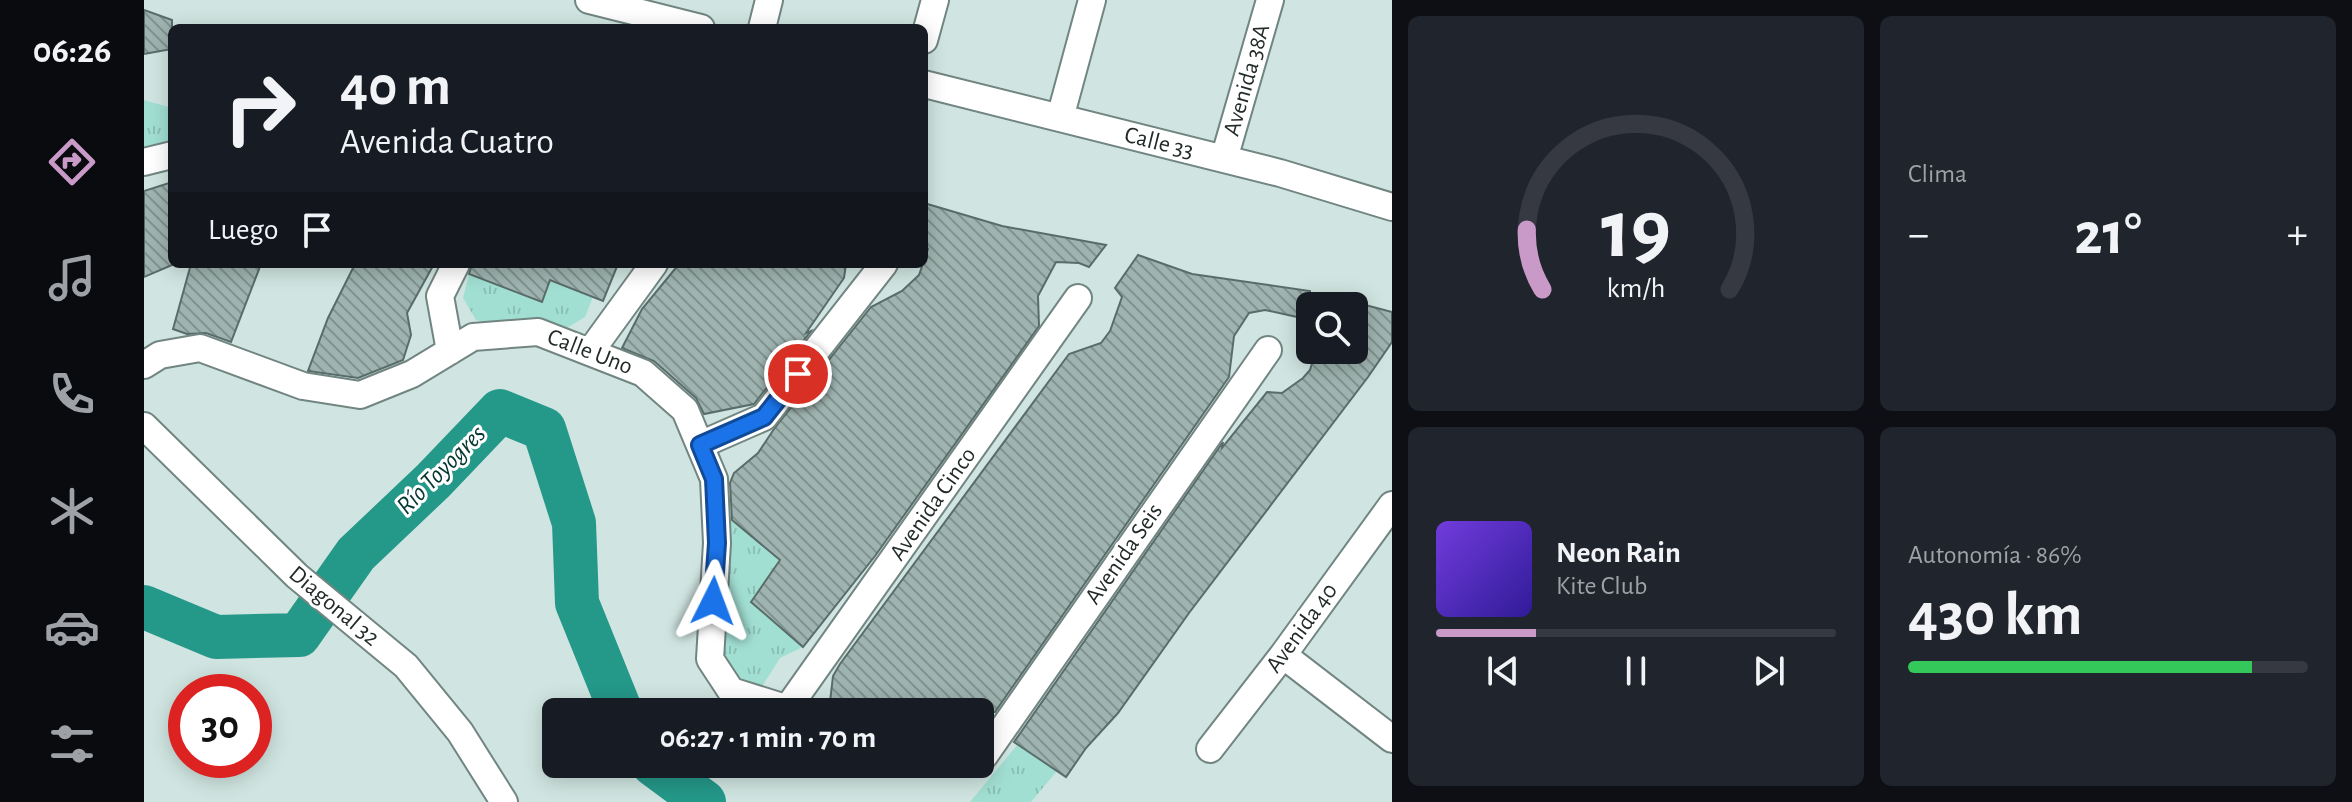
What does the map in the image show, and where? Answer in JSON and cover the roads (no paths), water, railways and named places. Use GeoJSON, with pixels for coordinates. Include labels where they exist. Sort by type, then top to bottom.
{"type":"FeatureCollection","features":[{"type":"Feature","properties":{"kind":"street"},"geometry":{"type":"LineString","coordinates":[[763,24],[769,0]]}},
{"type":"Feature","properties":{"kind":"street"},"geometry":{"type":"LineString","coordinates":[[928,25],[935,0]]}},
{"type":"Feature","properties":{"kind":"street"},"geometry":{"type":"LineString","coordinates":[[1060,118],[1092,0]]}},
{"type":"Feature","properties":{"kind":"street","name":"Avenida 38A"},"geometry":{"type":"LineString","coordinates":[[1224,159],[1270,0]]}},
{"type":"Feature","properties":{"kind":"street"},"geometry":{"type":"LineString","coordinates":[[602,2],[686,24]]}},
{"type":"Feature","properties":{"kind":"street","name":"Calle 33"},"geometry":{"type":"LineString","coordinates":[[928,85],[1224,159],[1392,207]]}},
{"type":"Feature","properties":{"kind":"street"},"geometry":{"type":"LineString","coordinates":[[144,162],[168,156]]}},
{"type":"Feature","properties":{"kind":"street"},"geometry":{"type":"LineString","coordinates":[[450,351],[440,296],[454,268]]}},
{"type":"Feature","properties":{"kind":"street"},"geometry":{"type":"LineString","coordinates":[[590,352],[651,268]]}},
{"type":"Feature","properties":{"kind":"street"},"geometry":{"type":"LineString","coordinates":[[700,445],[764,417],[881,268]]}},
{"type":"Feature","properties":{"kind":"street","name":"Avenida Cinco"},"geometry":{"type":"LineString","coordinates":[[800,698],[1078,298]]}},
{"type":"Feature","properties":{"kind":"street","name":"Calle Uno"},"geometry":{"type":"LineString","coordinates":[[144,365],[160,355],[200,348],[303,386],[360,395],[412,374],[473,337],[538,332],[643,373],[685,410],[714,479],[717,543],[710,659],[731,691],[753,698]]}},
{"type":"Feature","properties":{"kind":"street","name":"Avenida Seis"},"geometry":{"type":"LineString","coordinates":[[994,742],[1268,350]]}},
{"type":"Feature","properties":{"kind":"street","name":"Diagonal 32"},"geometry":{"type":"LineString","coordinates":[[144,426],[297,576],[406,666],[460,732],[504,802]]}},
{"type":"Feature","properties":{"kind":"street","name":"Avenida 40"},"geometry":{"type":"LineString","coordinates":[[1210,749],[1388,518]]}},
{"type":"Feature","properties":{"kind":"street"},"geometry":{"type":"LineString","coordinates":[[1283,655],[1392,739]]}},
{"type":"Feature","properties":{"kind":"waterway","name":"Río Toyogres"},"geometry":{"type":"LineString","coordinates":[[144,607],[216,637],[299,635],[356,554],[433,481],[500,411],[544,429],[574,523],[577,603],[615,698]]}},
{"type":"Feature","properties":{"kind":"waterway","name":"Río Toyogres"},"geometry":{"type":"LineString","coordinates":[[672,778],[704,802]]}}]}
